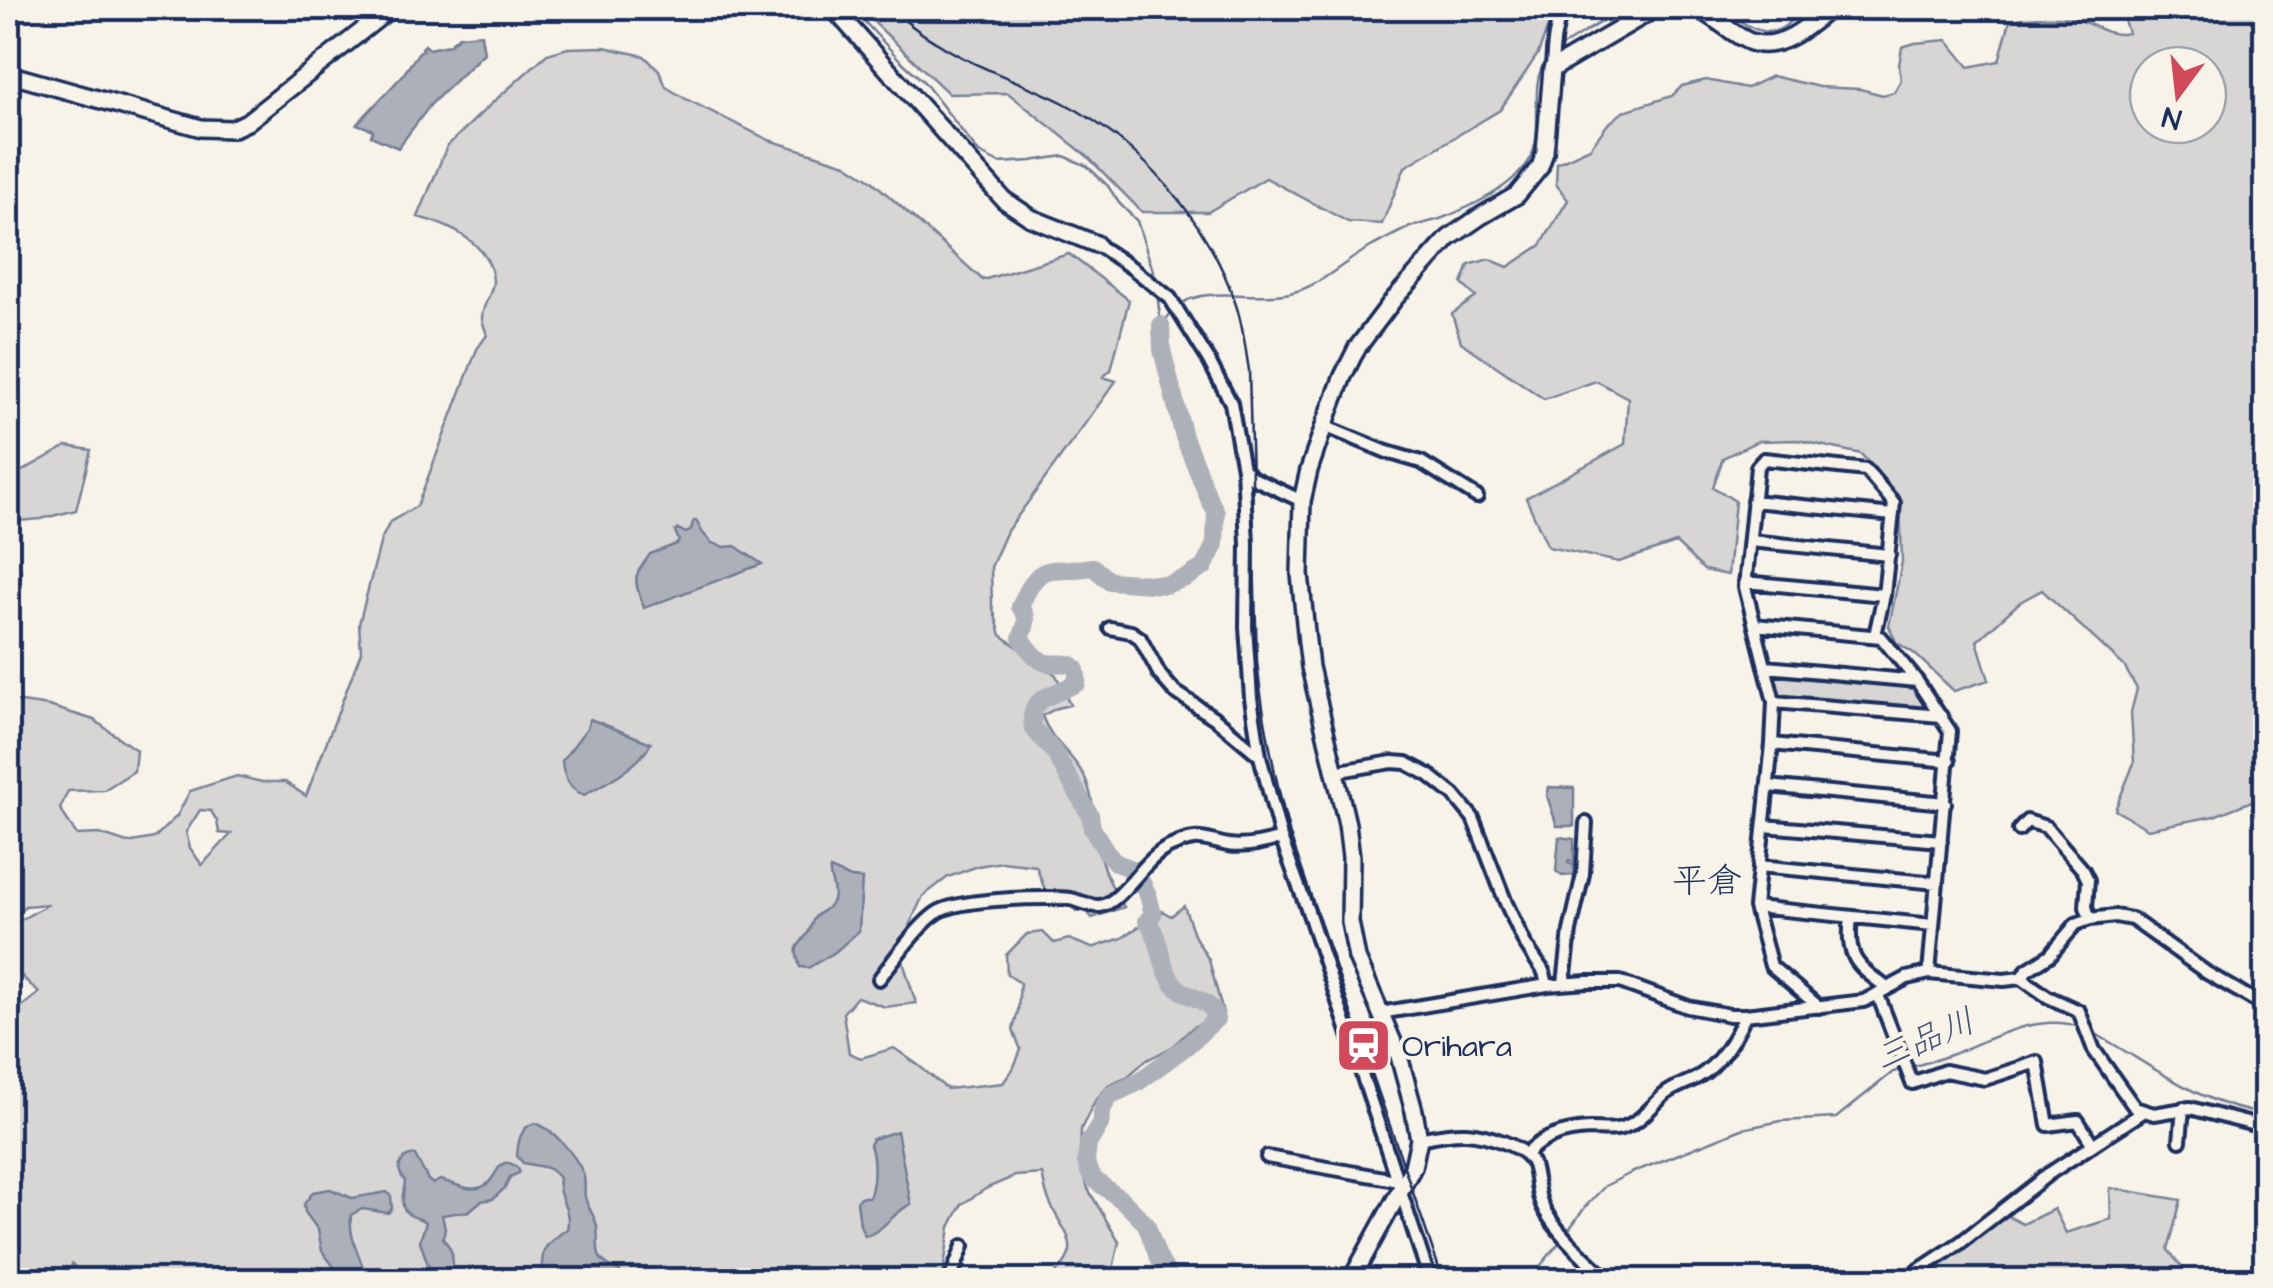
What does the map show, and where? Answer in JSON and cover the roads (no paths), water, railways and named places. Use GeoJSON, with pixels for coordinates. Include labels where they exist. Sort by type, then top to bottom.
{"type":"FeatureCollection","features":[{"type":"Feature","properties":{"kind":"street"},"geometry":{"type":"LineString","coordinates":[[8,74],[201,128],[232,129],[392,8]]}},
{"type":"Feature","properties":{"kind":"street"},"geometry":{"type":"LineString","coordinates":[[833,8],[1004,200],[1031,218],[1096,244],[1169,297],[1230,403],[1243,470],[1246,627],[1260,756],[1281,838],[1430,1280]]}},
{"type":"Feature","properties":{"kind":"street"},"geometry":{"type":"LineString","coordinates":[[1351,1280],[1397,1185],[1413,1167],[1419,1139],[1403,1070],[1353,942],[1348,824],[1310,667],[1305,625],[1299,561],[1302,501],[1324,426],[1357,348],[1394,299],[1449,238],[1518,195],[1535,174],[1545,152],[1554,41],[1564,8]]}},
{"type":"Feature","properties":{"kind":"street"},"geometry":{"type":"LineString","coordinates":[[1552,69],[1656,8]]}},
{"type":"Feature","properties":{"kind":"street"},"geometry":{"type":"LineString","coordinates":[[1696,8],[1750,42],[1771,44],[1785,41],[1830,8]]}},
{"type":"Feature","properties":{"kind":"street"},"geometry":{"type":"LineString","coordinates":[[1324,426],[1421,462],[1477,497]]}},
{"type":"Feature","properties":{"kind":"street"},"geometry":{"type":"LineString","coordinates":[[1819,1007],[1771,966],[1755,907],[1774,702],[1746,582],[1756,467],[1764,459],[1866,470],[1894,503],[1884,595],[1875,635]]}},
{"type":"Feature","properties":{"kind":"street"},"geometry":{"type":"LineString","coordinates":[[1243,470],[1302,501]]}},
{"type":"Feature","properties":{"kind":"street"},"geometry":{"type":"LineString","coordinates":[[1753,501],[1893,515]]}},
{"type":"Feature","properties":{"kind":"street"},"geometry":{"type":"LineString","coordinates":[[1750,541],[1888,555]]}},
{"type":"Feature","properties":{"kind":"street"},"geometry":{"type":"LineString","coordinates":[[1746,582],[1884,595]]}},
{"type":"Feature","properties":{"kind":"street"},"geometry":{"type":"LineString","coordinates":[[1755,625],[1881,636],[1950,731],[1929,973]]}},
{"type":"Feature","properties":{"kind":"street"},"geometry":{"type":"LineString","coordinates":[[1110,628],[1140,638],[1174,692],[1216,719],[1260,756]]}},
{"type":"Feature","properties":{"kind":"street"},"geometry":{"type":"LineString","coordinates":[[1766,667],[1916,681]]}},
{"type":"Feature","properties":{"kind":"street"},"geometry":{"type":"LineString","coordinates":[[1774,702],[1941,716]]}},
{"type":"Feature","properties":{"kind":"street"},"geometry":{"type":"LineString","coordinates":[[1772,744],[1949,761]]}},
{"type":"Feature","properties":{"kind":"street"},"geometry":{"type":"LineString","coordinates":[[1334,772],[1406,763],[1454,796],[1473,818],[1506,903],[1525,944],[1544,972],[1547,985]]}},
{"type":"Feature","properties":{"kind":"street"},"geometry":{"type":"LineString","coordinates":[[1768,786],[1945,803]]}},
{"type":"Feature","properties":{"kind":"street"},"geometry":{"type":"LineString","coordinates":[[2019,830],[2028,821],[2043,824],[2083,870],[2088,880],[2086,907],[2090,919]]}},
{"type":"Feature","properties":{"kind":"street"},"geometry":{"type":"LineString","coordinates":[[1564,983],[1570,930],[1583,874],[1586,823]]}},
{"type":"Feature","properties":{"kind":"street"},"geometry":{"type":"LineString","coordinates":[[1764,826],[1941,841]]}},
{"type":"Feature","properties":{"kind":"street"},"geometry":{"type":"LineString","coordinates":[[879,980],[927,920],[944,909],[1046,898],[1095,907],[1107,904],[1121,892],[1158,852],[1193,838],[1246,846],[1281,838]]}},
{"type":"Feature","properties":{"kind":"street"},"geometry":{"type":"LineString","coordinates":[[1760,866],[1937,882]]}},
{"type":"Feature","properties":{"kind":"street"},"geometry":{"type":"LineString","coordinates":[[1755,907],[1933,925]]}},
{"type":"Feature","properties":{"kind":"street"},"geometry":{"type":"LineString","coordinates":[[2020,978],[2050,955],[2076,924],[2115,916],[2132,919],[2208,973],[2266,1007]]}},
{"type":"Feature","properties":{"kind":"street"},"geometry":{"type":"LineString","coordinates":[[1851,917],[1848,940],[1852,953],[1882,992],[1912,1083],[1945,1071],[1986,1079],[2037,1062],[2048,1126],[2078,1121],[2094,1146]]}},
{"type":"Feature","properties":{"kind":"street"},"geometry":{"type":"LineString","coordinates":[[1380,1013],[1547,985],[1620,982],[1688,1007],[1745,1016],[1864,1001],[1907,978],[1929,973],[2020,978],[2048,997],[2078,1010],[2094,1050],[2136,1108],[2154,1114],[2183,1108],[2266,1128]]}},
{"type":"Feature","properties":{"kind":"street"},"geometry":{"type":"LineString","coordinates":[[1526,1154],[1550,1136],[1585,1129],[1619,1129],[1640,1120],[1677,1085],[1713,1067],[1745,1016]]}},
{"type":"Feature","properties":{"kind":"street"},"geometry":{"type":"LineString","coordinates":[[2180,1140],[2183,1108]]}},
{"type":"Feature","properties":{"kind":"street"},"geometry":{"type":"LineString","coordinates":[[1904,1280],[1960,1244],[2050,1172],[2143,1112]]}},
{"type":"Feature","properties":{"kind":"street"},"geometry":{"type":"LineString","coordinates":[[1419,1139],[1466,1133],[1491,1138],[1526,1154],[1533,1162],[1539,1198],[1546,1212],[1608,1280]]}},
{"type":"Feature","properties":{"kind":"street"},"geometry":{"type":"LineString","coordinates":[[1267,1156],[1397,1185]]}},
{"type":"Feature","properties":{"kind":"street"},"geometry":{"type":"LineString","coordinates":[[950,1280],[963,1246]]}},
{"type":"Feature","properties":{"kind":"waterway"},"geometry":{"type":"LineString","coordinates":[[852,8],[924,82],[979,153],[999,163],[1064,156],[1087,166],[1137,221],[1156,280]]}},
{"type":"Feature","properties":{"kind":"waterway"},"geometry":{"type":"LineString","coordinates":[[1556,50],[1623,8]]}},
{"type":"Feature","properties":{"kind":"waterway"},"geometry":{"type":"LineString","coordinates":[[1724,8],[1743,23],[1763,31],[1782,28],[1798,8]]}},
{"type":"Feature","properties":{"kind":"waterway"},"geometry":{"type":"LineString","coordinates":[[1179,305],[1204,296],[1276,295],[1301,290],[1395,234],[1451,215],[1496,192],[1516,177],[1532,155],[1538,84],[1547,59]]}},
{"type":"Feature","properties":{"kind":"waterway"},"geometry":{"type":"LineString","coordinates":[[1157,293],[1161,325]]}},
{"type":"Feature","properties":{"kind":"waterway"},"geometry":{"type":"LineString","coordinates":[[1161,325],[1173,311]]}},
{"type":"Feature","properties":{"kind":"waterway"},"geometry":{"type":"LineString","coordinates":[[1161,325],[1162,350],[1184,437],[1216,512],[1215,544],[1204,567],[1165,585],[1109,581],[1093,567],[1048,571],[1034,581],[1020,607],[1026,618],[1021,638],[1032,653],[1043,662],[1069,664],[1077,675],[1077,683],[1035,706],[1033,728],[1054,752],[1107,853],[1116,863],[1135,870],[1153,914],[1147,921],[1173,983],[1209,1006],[1216,1019],[1137,1083],[1111,1095],[1088,1144],[1089,1172],[1146,1224],[1171,1280]]}},
{"type":"Feature","properties":{"kind":"waterway","name":"三品川"},"geometry":{"type":"LineString","coordinates":[[1911,1067],[2030,1025],[2064,1023],[2080,1027]]}},
{"type":"Feature","properties":{"kind":"waterway","name":"三品川"},"geometry":{"type":"LineString","coordinates":[[2092,1032],[2197,1093],[2242,1110],[2266,1114]]}},
{"type":"Feature","properties":{"kind":"waterway","name":"三品川"},"geometry":{"type":"LineString","coordinates":[[1567,1232],[1605,1186],[1631,1173],[1742,1129],[1781,1121],[1836,1118],[1893,1072],[1904,1069]]}},
{"type":"Feature","properties":{"kind":"waterway","name":"三品川"},"geometry":{"type":"LineString","coordinates":[[1529,1280],[1563,1238]]}},
{"type":"Feature","properties":{"kind":"railway"},"geometry":{"type":"LineString","coordinates":[[890,8],[954,53],[1064,103],[1119,140],[1145,162],[1189,213],[1223,271],[1240,319],[1249,370],[1257,662],[1275,771],[1290,835],[1443,1280]]}},
{"type":"Feature","properties":{"kind":"place","name":"Orihara"},"geometry":{"type":"Point","coordinates":[1363,1046]}},
{"type":"Feature","properties":{"kind":"district","name":"平倉"},"geometry":{"type":"Point","coordinates":[1707,881]}}]}
